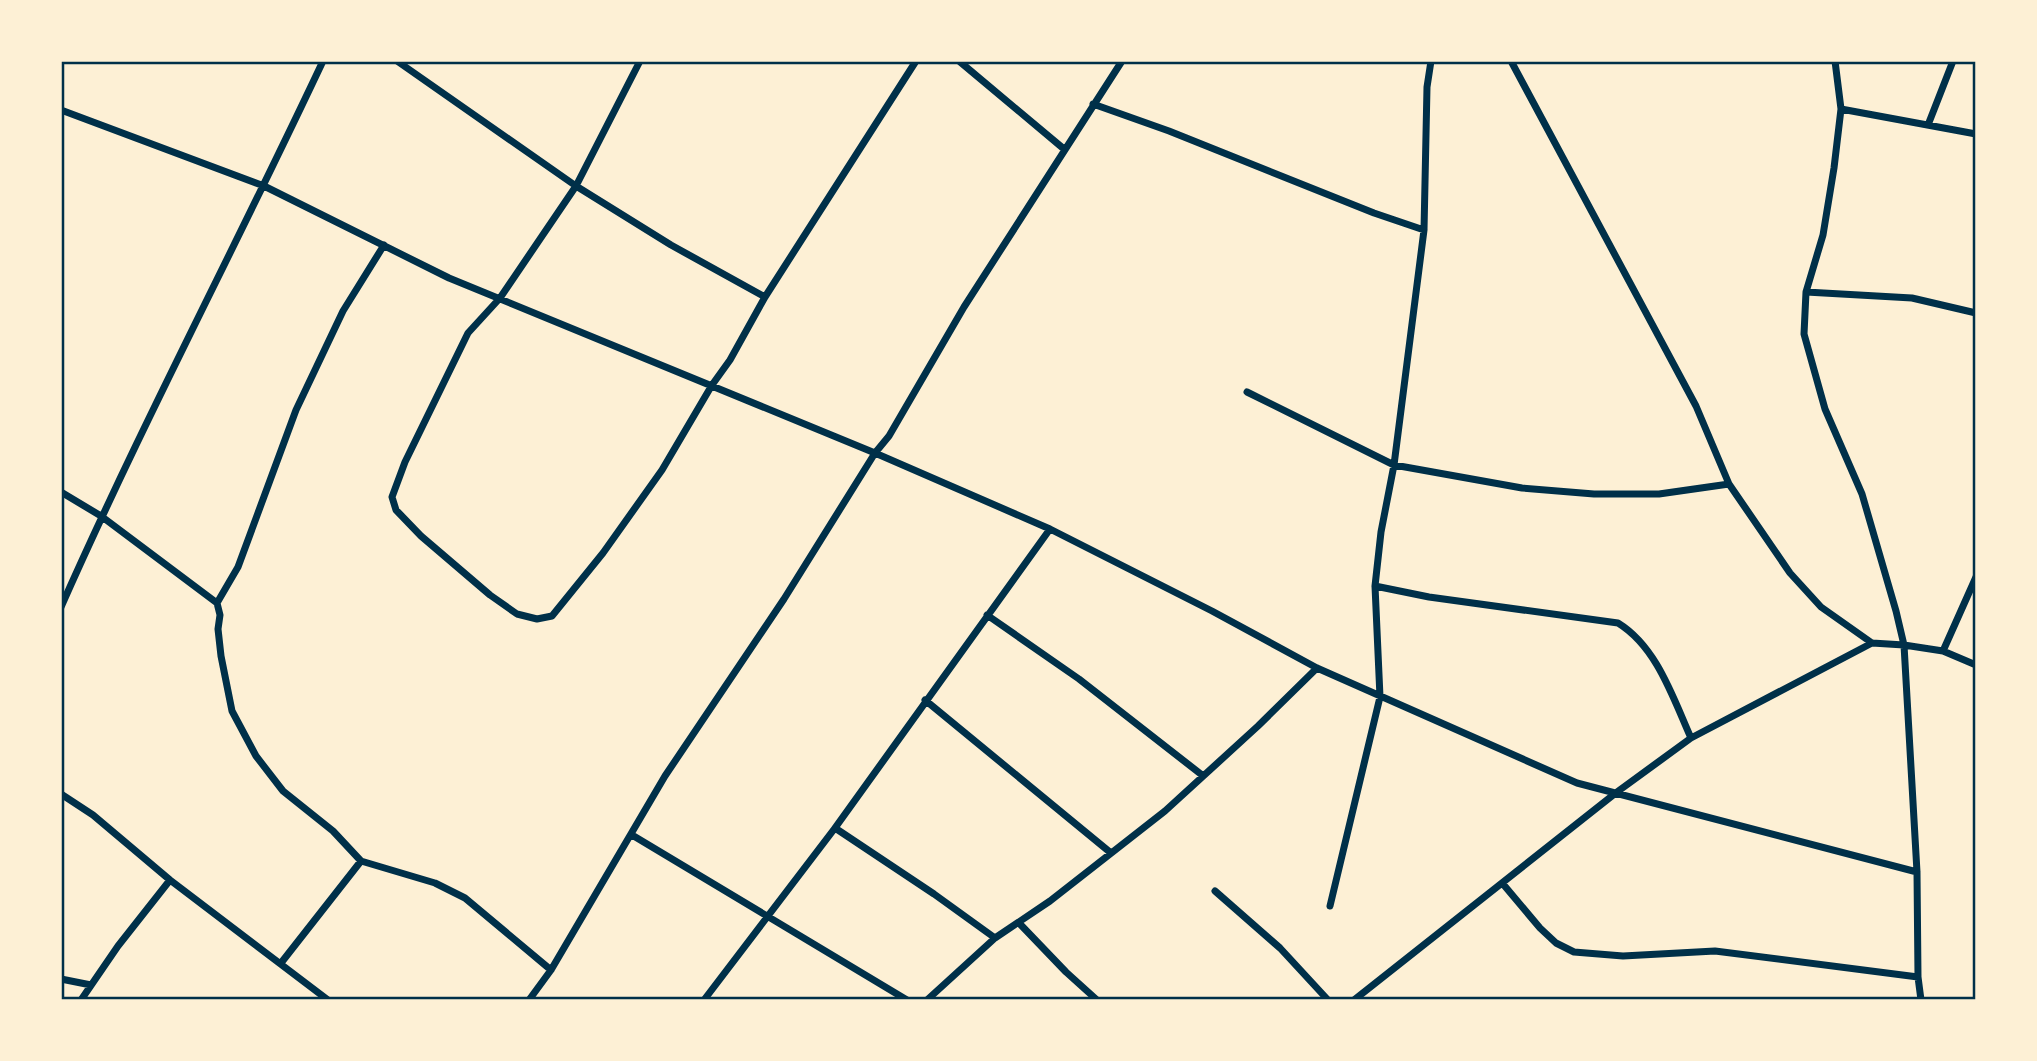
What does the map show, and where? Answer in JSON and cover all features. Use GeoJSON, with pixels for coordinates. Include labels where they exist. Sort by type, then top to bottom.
{"type":"FeatureCollection","features":[{"type":"Feature","properties":{"kind":"street"},"geometry":{"type":"LineString","coordinates":[[61,607],[101,516],[323,61]]}},
{"type":"Feature","properties":{"kind":"street"},"geometry":{"type":"LineString","coordinates":[[397,61],[576,186],[671,245],[765,297]]}},
{"type":"Feature","properties":{"kind":"street"},"geometry":{"type":"LineString","coordinates":[[640,61],[576,186],[500,298],[468,332],[405,462],[392,497],[396,510],[421,536],[490,595],[517,614],[537,619],[552,617],[603,553],[662,470],[730,360],[765,297],[916,61]]}},
{"type":"Feature","properties":{"kind":"street"},"geometry":{"type":"LineString","coordinates":[[959,61],[1064,149]]}},
{"type":"Feature","properties":{"kind":"street"},"geometry":{"type":"LineString","coordinates":[[529,1000],[551,970],[665,776],[784,599],[875,453],[889,436],[964,307],[1122,61]]}},
{"type":"Feature","properties":{"kind":"street"},"geometry":{"type":"LineString","coordinates":[[1331,906],[1380,698],[1375,586],[1381,532],[1394,465],[1424,230],[1427,87],[1431,61]]}},
{"type":"Feature","properties":{"kind":"street"},"geometry":{"type":"LineString","coordinates":[[1511,61],[1696,406],[1730,484],[1790,573],[1821,607],[1872,643]]}},
{"type":"Feature","properties":{"kind":"street"},"geometry":{"type":"LineString","coordinates":[[1835,61],[1840,109],[1834,168],[1823,234],[1806,292],[1804,334],[1825,409],[1862,494],[1904,645],[1917,872],[1917,977],[1920,1000]]}},
{"type":"Feature","properties":{"kind":"street"},"geometry":{"type":"LineString","coordinates":[[1928,125],[1953,61]]}},
{"type":"Feature","properties":{"kind":"street"},"geometry":{"type":"LineString","coordinates":[[1093,104],[1424,230]]}},
{"type":"Feature","properties":{"kind":"street"},"geometry":{"type":"LineString","coordinates":[[1840,109],[1976,134]]}},
{"type":"Feature","properties":{"kind":"street"},"geometry":{"type":"LineString","coordinates":[[61,110],[264,186],[449,278],[875,453],[1050,529],[1317,668],[1577,783],[1917,872]]}},
{"type":"Feature","properties":{"kind":"street"},"geometry":{"type":"LineString","coordinates":[[384,246],[343,311],[302,398],[238,567],[217,603],[221,656],[232,711],[256,755],[283,791],[333,831],[362,861],[435,883],[465,898],[551,970]]}},
{"type":"Feature","properties":{"kind":"street"},"geometry":{"type":"LineString","coordinates":[[1806,292],[1912,298],[1976,313]]}},
{"type":"Feature","properties":{"kind":"street"},"geometry":{"type":"LineString","coordinates":[[1247,392],[1394,465],[1522,488],[1594,494],[1659,494],[1730,484]]}},
{"type":"Feature","properties":{"kind":"street"},"geometry":{"type":"LineString","coordinates":[[61,492],[101,516],[217,603]]}},
{"type":"Feature","properties":{"kind":"street"},"geometry":{"type":"LineString","coordinates":[[704,1000],[835,828],[1050,529]]}},
{"type":"Feature","properties":{"kind":"street"},"geometry":{"type":"LineString","coordinates":[[1943,651],[1976,578]]}},
{"type":"Feature","properties":{"kind":"street"},"geometry":{"type":"LineString","coordinates":[[1375,586],[1429,597],[1618,623],[1628,629],[1643,645],[1666,682],[1691,738]]}},
{"type":"Feature","properties":{"kind":"street"},"geometry":{"type":"LineString","coordinates":[[987,615],[1079,679],[1202,775]]}},
{"type":"Feature","properties":{"kind":"street"},"geometry":{"type":"LineString","coordinates":[[1354,1000],[1618,792],[1691,738],[1872,643],[1943,651],[1976,665]]}},
{"type":"Feature","properties":{"kind":"street"},"geometry":{"type":"LineString","coordinates":[[927,1000],[995,939],[1164,811],[1317,668]]}},
{"type":"Feature","properties":{"kind":"street"},"geometry":{"type":"LineString","coordinates":[[925,700],[1111,853]]}},
{"type":"Feature","properties":{"kind":"street"},"geometry":{"type":"LineString","coordinates":[[61,794],[93,815],[170,880],[328,1000]]}},
{"type":"Feature","properties":{"kind":"street"},"geometry":{"type":"LineString","coordinates":[[835,828],[934,894],[995,939]]}},
{"type":"Feature","properties":{"kind":"street"},"geometry":{"type":"LineString","coordinates":[[632,835],[907,1000]]}},
{"type":"Feature","properties":{"kind":"street"},"geometry":{"type":"LineString","coordinates":[[281,963],[362,861]]}},
{"type":"Feature","properties":{"kind":"street"},"geometry":{"type":"LineString","coordinates":[[81,1000],[118,946],[170,880]]}},
{"type":"Feature","properties":{"kind":"street"},"geometry":{"type":"LineString","coordinates":[[1503,884],[1548,936],[1564,949],[1574,952],[1623,956],[1715,951],[1917,977]]}},
{"type":"Feature","properties":{"kind":"street"},"geometry":{"type":"LineString","coordinates":[[1215,891],[1280,948],[1328,1000]]}},
{"type":"Feature","properties":{"kind":"street"},"geometry":{"type":"LineString","coordinates":[[1019,923],[1097,1000]]}},
{"type":"Feature","properties":{"kind":"street"},"geometry":{"type":"LineString","coordinates":[[61,979],[91,985]]}}]}
